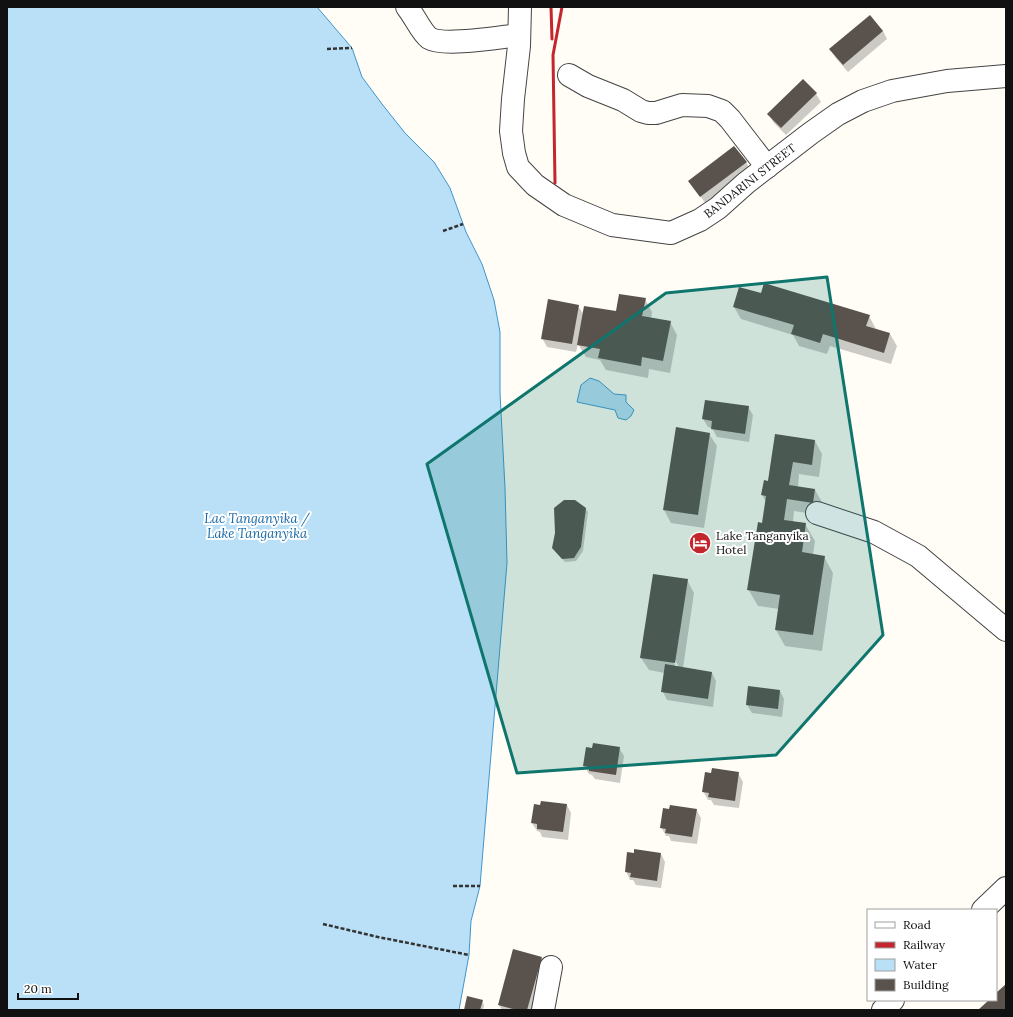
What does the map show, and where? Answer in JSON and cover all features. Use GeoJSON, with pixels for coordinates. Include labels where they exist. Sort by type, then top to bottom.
{"type":"FeatureCollection","features":[{"type":"Feature","properties":{"kind":"street"},"geometry":{"type":"LineString","coordinates":[[408,7],[427,37],[436,41],[519,35]]}},
{"type":"Feature","properties":{"kind":"street","name":"BANDARINI STREET"},"geometry":{"type":"LineString","coordinates":[[520,7],[519,46],[511,131],[514,153],[518,167],[535,185],[564,205],[612,225],[671,233],[700,220],[718,208],[746,183],[838,114],[863,101],[892,91],[947,81],[1006,76]]}},
{"type":"Feature","properties":{"kind":"street"},"geometry":{"type":"LineString","coordinates":[[569,76],[648,113],[656,113],[682,105],[708,106],[722,111],[730,118],[767,167]]}},
{"type":"Feature","properties":{"kind":"street"},"geometry":{"type":"LineString","coordinates":[[817,513],[874,532],[918,556],[1006,630]]}},
{"type":"Feature","properties":{"kind":"street"},"geometry":{"type":"LineString","coordinates":[[984,909],[1006,888]]}},
{"type":"Feature","properties":{"kind":"street"},"geometry":{"type":"LineString","coordinates":[[543,1010],[551,967]]}},
{"type":"Feature","properties":{"kind":"street"},"geometry":{"type":"LineString","coordinates":[[883,1010],[892,1001]]}},
{"type":"Feature","properties":{"kind":"path"},"geometry":{"type":"LineString","coordinates":[[327,49],[352,48]]}},
{"type":"Feature","properties":{"kind":"path"},"geometry":{"type":"LineString","coordinates":[[443,231],[463,224]]}},
{"type":"Feature","properties":{"kind":"path"},"geometry":{"type":"LineString","coordinates":[[453,886],[480,886]]}},
{"type":"Feature","properties":{"kind":"path"},"geometry":{"type":"LineString","coordinates":[[323,924],[378,937],[469,955]]}},
{"type":"Feature","properties":{"kind":"highlighted area"},"geometry":{"type":"Polygon","coordinates":[[[827,277],[883,635],[776,755],[517,773],[427,464],[666,293],[827,277]]]}},
{"type":"Feature","properties":{"kind":"water","name":"Lac Tanganyika / Lake Tanganyika"},"geometry":{"type":"Polygon","coordinates":[[[7,7],[317,7],[352,48],[362,77],[405,133],[434,162],[450,188],[466,232],[482,264],[494,300],[500,332],[500,393],[507,563],[480,886],[471,921],[469,955],[459,1010],[7,1010],[7,7]]]}},
{"type":"Feature","properties":{"kind":"water"},"geometry":{"type":"Polygon","coordinates":[[[590,378],[599,381],[614,394],[626,395],[626,402],[634,410],[631,416],[626,420],[618,418],[615,410],[577,402],[581,385],[590,378]]]}},
{"type":"Feature","properties":{"kind":"building"},"geometry":{"type":"Polygon","coordinates":[[[870,15],[883,31],[843,65],[829,49],[870,15]]]}},
{"type":"Feature","properties":{"kind":"building"},"geometry":{"type":"Polygon","coordinates":[[[803,79],[817,93],[781,128],[767,114],[803,79]]]}},
{"type":"Feature","properties":{"kind":"building"},"geometry":{"type":"Polygon","coordinates":[[[734,146],[747,162],[700,197],[688,181],[734,146]]]}},
{"type":"Feature","properties":{"kind":"building"},"geometry":{"type":"Polygon","coordinates":[[[764,283],[870,315],[866,326],[890,333],[884,353],[823,334],[820,343],[791,334],[794,325],[733,307],[739,287],[761,293],[764,283]]]}},
{"type":"Feature","properties":{"kind":"building"},"geometry":{"type":"Polygon","coordinates":[[[619,294],[646,298],[642,316],[671,321],[663,361],[642,357],[641,366],[598,358],[600,349],[577,345],[584,306],[616,311],[619,294]]]}},
{"type":"Feature","properties":{"kind":"building"},"geometry":{"type":"Polygon","coordinates":[[[548,299],[579,305],[572,344],[541,339],[548,299]]]}},
{"type":"Feature","properties":{"kind":"building"},"geometry":{"type":"Polygon","coordinates":[[[705,400],[749,406],[745,434],[711,429],[712,421],[702,419],[705,400]]]}},
{"type":"Feature","properties":{"kind":"building"},"geometry":{"type":"Polygon","coordinates":[[[676,427],[710,433],[698,515],[663,510],[676,427]]]}},
{"type":"Feature","properties":{"kind":"building"},"geometry":{"type":"Polygon","coordinates":[[[775,434],[815,440],[812,465],[793,462],[789,485],[815,489],[813,503],[787,499],[784,520],[806,523],[802,552],[825,556],[813,635],[775,630],[780,595],[747,590],[758,522],[762,523],[766,496],[761,495],[764,480],[768,481],[775,434]]]}},
{"type":"Feature","properties":{"kind":"building"},"geometry":{"type":"Polygon","coordinates":[[[564,500],[575,500],[586,508],[581,547],[574,558],[562,559],[552,548],[555,533],[554,508],[564,500]]]}},
{"type":"Feature","properties":{"kind":"building"},"geometry":{"type":"Polygon","coordinates":[[[653,574],[688,579],[675,663],[640,658],[653,574]]]}},
{"type":"Feature","properties":{"kind":"building"},"geometry":{"type":"Polygon","coordinates":[[[665,664],[712,672],[708,699],[661,692],[665,664]]]}},
{"type":"Feature","properties":{"kind":"building"},"geometry":{"type":"Polygon","coordinates":[[[748,686],[780,690],[778,709],[746,705],[748,686]]]}},
{"type":"Feature","properties":{"kind":"building"},"geometry":{"type":"Polygon","coordinates":[[[593,743],[620,747],[616,775],[589,771],[589,767],[583,766],[586,747],[592,748],[593,743]]]}},
{"type":"Feature","properties":{"kind":"building"},"geometry":{"type":"Polygon","coordinates":[[[712,768],[739,772],[735,801],[708,797],[709,793],[702,792],[705,772],[711,773],[712,768]]]}},
{"type":"Feature","properties":{"kind":"building"},"geometry":{"type":"Polygon","coordinates":[[[541,801],[567,804],[563,832],[537,829],[537,824],[531,823],[534,804],[540,805],[541,801]]]}},
{"type":"Feature","properties":{"kind":"building"},"geometry":{"type":"Polygon","coordinates":[[[670,805],[697,809],[692,837],[665,833],[666,829],[660,828],[663,808],[669,809],[670,805]]]}},
{"type":"Feature","properties":{"kind":"building"},"geometry":{"type":"Polygon","coordinates":[[[634,849],[661,853],[657,881],[630,877],[631,873],[625,872],[627,852],[634,853],[634,849]]]}},
{"type":"Feature","properties":{"kind":"building"},"geometry":{"type":"Polygon","coordinates":[[[513,949],[542,957],[527,1010],[517,1010],[498,1005],[513,949]]]}},
{"type":"Feature","properties":{"kind":"building"},"geometry":{"type":"Polygon","coordinates":[[[1006,984],[1006,1010],[978,1010],[988,1001],[997,1001],[997,992],[1006,984]]]}},
{"type":"Feature","properties":{"kind":"building"},"geometry":{"type":"Polygon","coordinates":[[[467,996],[483,1000],[480,1010],[464,1010],[467,996]]]}},
{"type":"Feature","properties":{"kind":"railway"},"geometry":{"type":"LineString","coordinates":[[551,7],[552,39]]}},
{"type":"Feature","properties":{"kind":"railway"},"geometry":{"type":"LineString","coordinates":[[555,183],[553,55],[562,7]]}},
{"type":"Feature","properties":{"kind":"place","name":"Lake Tanganyika Hotel"},"geometry":{"type":"Point","coordinates":[700,543]}}]}
